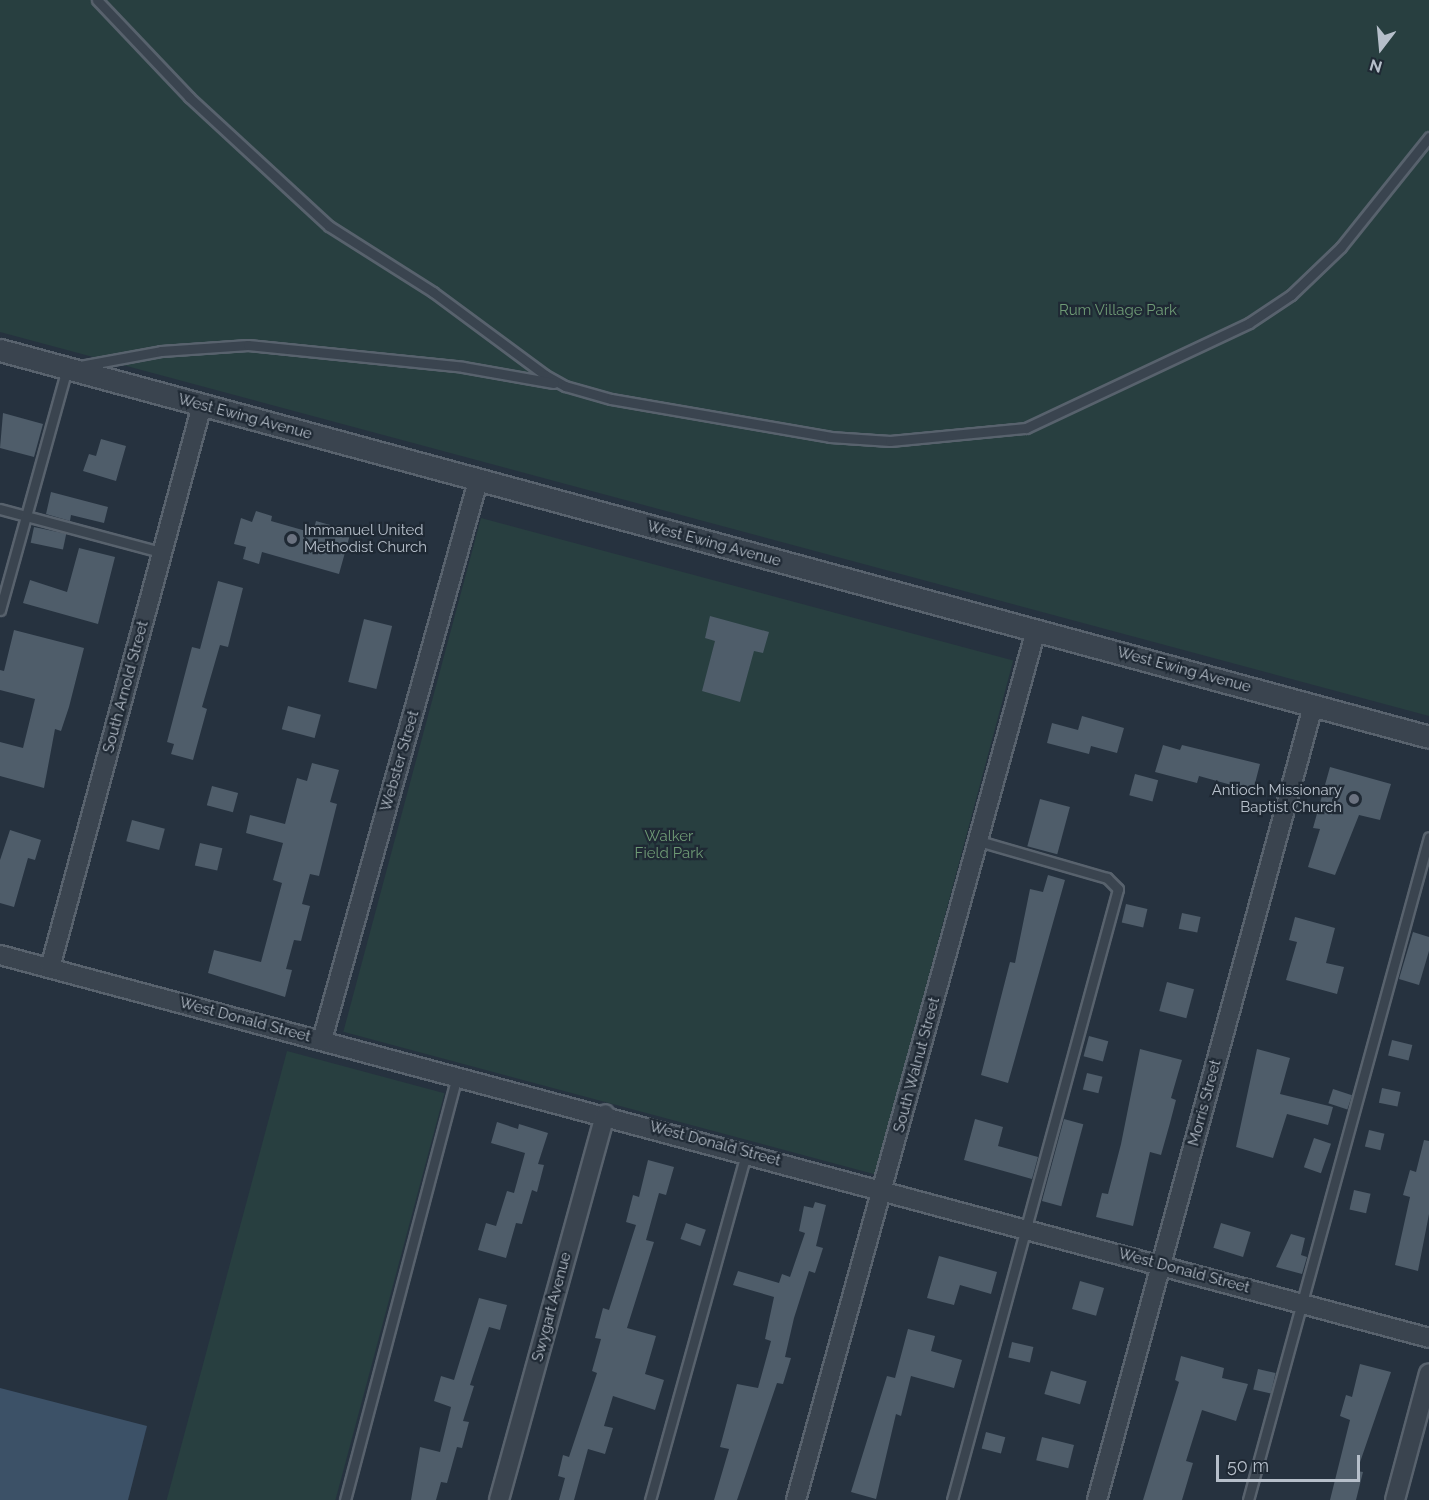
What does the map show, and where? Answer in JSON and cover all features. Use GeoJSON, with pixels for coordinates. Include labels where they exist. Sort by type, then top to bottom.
{"type":"FeatureCollection","features":[{"type":"Feature","properties":{"kind":"street","name":"West Ewing Avenue"},"geometry":{"type":"LineString","coordinates":[[0,350],[1429,737]]}},
{"type":"Feature","properties":{"kind":"street","name":"South Arnold Street"},"geometry":{"type":"LineString","coordinates":[[50,968],[202,405]]}},
{"type":"Feature","properties":{"kind":"street","name":"Webster Street"},"geometry":{"type":"LineString","coordinates":[[322,1040],[478,481]]}},
{"type":"Feature","properties":{"kind":"street","name":"South Walnut Street"},"geometry":{"type":"LineString","coordinates":[[796,1500],[980,841],[1036,630]]}},
{"type":"Feature","properties":{"kind":"street","name":"Morris Street"},"geometry":{"type":"LineString","coordinates":[[1096,1500],[1314,706]]}},
{"type":"Feature","properties":{"kind":"street","name":"West Donald Street"},"geometry":{"type":"LineString","coordinates":[[0,955],[605,1114],[1429,1338]]}},
{"type":"Feature","properties":{"kind":"street","name":"Swygart Avenue"},"geometry":{"type":"LineString","coordinates":[[499,1500],[605,1114]]}},
{"type":"Feature","properties":{"kind":"street"},"geometry":{"type":"LineString","coordinates":[[1395,1500],[1429,1373]]}},
{"type":"Feature","properties":{"kind":"lane"},"geometry":{"type":"LineString","coordinates":[[97,0],[189,97],[329,226],[433,292],[529,364],[565,386]]}},
{"type":"Feature","properties":{"kind":"lane"},"geometry":{"type":"LineString","coordinates":[[0,610],[67,368],[161,351],[248,345],[453,365],[565,386],[667,411],[830,437],[890,441],[1026,428],[1270,311],[1341,247],[1429,137]]}},
{"type":"Feature","properties":{"kind":"lane"},"geometry":{"type":"LineString","coordinates":[[0,509],[161,552]]}},
{"type":"Feature","properties":{"kind":"lane"},"geometry":{"type":"LineString","coordinates":[[1248,1500],[1429,837]]}},
{"type":"Feature","properties":{"kind":"lane"},"geometry":{"type":"LineString","coordinates":[[952,1500],[1024,1227],[1118,890],[1107,878],[980,841]]}},
{"type":"Feature","properties":{"kind":"lane"},"geometry":{"type":"LineString","coordinates":[[345,1500],[457,1076]]}},
{"type":"Feature","properties":{"kind":"lane"},"geometry":{"type":"LineString","coordinates":[[650,1500],[746,1153]]}},
{"type":"Feature","properties":{"kind":"green space","name":"Rum Village Park"},"geometry":{"type":"Polygon","coordinates":[[[0,0],[1429,0],[1429,716],[0,332],[0,0]]]}},
{"type":"Feature","properties":{"kind":"green space","name":"Walker Field Park"},"geometry":{"type":"Polygon","coordinates":[[[481,518],[1013,661],[876,1174],[343,1032],[481,518]]]}},
{"type":"Feature","properties":{"kind":"green space"},"geometry":{"type":"Polygon","coordinates":[[[287,1051],[444,1093],[335,1500],[167,1500],[287,1051]]]}},
{"type":"Feature","properties":{"kind":"water"},"geometry":{"type":"Polygon","coordinates":[[[0,1388],[147,1426],[128,1500],[0,1500],[0,1388]]]}},
{"type":"Feature","properties":{"kind":"building"},"geometry":{"type":"Polygon","coordinates":[[[3,413],[43,424],[34,457],[0,448],[3,413]]]}},
{"type":"Feature","properties":{"kind":"building"},"geometry":{"type":"Polygon","coordinates":[[[101,439],[126,446],[116,481],[83,471],[89,454],[96,456],[101,439]]]}},
{"type":"Feature","properties":{"kind":"building"},"geometry":{"type":"Polygon","coordinates":[[[51,492],[108,507],[104,523],[71,515],[70,521],[46,514],[51,492]]]}},
{"type":"Feature","properties":{"kind":"building","name":"Immanuel United Methodist Church"},"geometry":{"type":"Polygon","coordinates":[[[256,511],[272,516],[271,521],[313,533],[316,521],[351,531],[339,574],[262,552],[259,564],[243,559],[246,547],[234,544],[241,518],[252,522],[256,511]]]}},
{"type":"Feature","properties":{"kind":"building"},"geometry":{"type":"Polygon","coordinates":[[[34,527],[66,534],[63,550],[31,543],[34,527]]]}},
{"type":"Feature","properties":{"kind":"building"},"geometry":{"type":"Polygon","coordinates":[[[79,548],[115,557],[98,624],[23,603],[30,580],[67,592],[79,548]]]}},
{"type":"Feature","properties":{"kind":"building"},"geometry":{"type":"Polygon","coordinates":[[[218,581],[243,588],[228,647],[220,645],[202,707],[207,709],[193,760],[171,754],[174,744],[167,742],[192,647],[200,649],[218,581]]]}},
{"type":"Feature","properties":{"kind":"building"},"geometry":{"type":"Polygon","coordinates":[[[710,616],[769,632],[763,653],[754,651],[740,702],[702,691],[715,641],[705,638],[710,616]]]}},
{"type":"Feature","properties":{"kind":"building"},"geometry":{"type":"Polygon","coordinates":[[[364,619],[392,626],[376,689],[348,682],[364,619]]]}},
{"type":"Feature","properties":{"kind":"building"},"geometry":{"type":"Polygon","coordinates":[[[14,630],[84,648],[61,731],[55,729],[44,788],[0,776],[0,742],[23,748],[35,699],[0,690],[0,670],[4,671],[14,630]]]}},
{"type":"Feature","properties":{"kind":"building"},"geometry":{"type":"Polygon","coordinates":[[[288,706],[321,715],[315,738],[282,729],[288,706]]]}},
{"type":"Feature","properties":{"kind":"building"},"geometry":{"type":"Polygon","coordinates":[[[1082,716],[1124,728],[1117,753],[1091,746],[1089,754],[1047,743],[1052,723],[1078,730],[1082,716]]]}},
{"type":"Feature","properties":{"kind":"building"},"geometry":{"type":"Polygon","coordinates":[[[1163,745],[1180,750],[1182,745],[1260,764],[1253,791],[1199,776],[1197,783],[1155,772],[1163,745]]]}},
{"type":"Feature","properties":{"kind":"building"},"geometry":{"type":"Polygon","coordinates":[[[312,763],[339,770],[330,802],[337,804],[319,876],[310,874],[302,904],[310,906],[301,941],[294,940],[286,969],[292,970],[285,997],[208,973],[214,950],[261,962],[282,883],[273,880],[283,843],[246,833],[250,815],[285,824],[297,778],[307,781],[312,763]]]}},
{"type":"Feature","properties":{"kind":"building","name":"Antioch Missionary Baptist Church"},"geometry":{"type":"Polygon","coordinates":[[[1330,767],[1391,784],[1380,820],[1359,815],[1335,875],[1308,867],[1320,829],[1313,828],[1330,767]]]}},
{"type":"Feature","properties":{"kind":"building"},"geometry":{"type":"Polygon","coordinates":[[[1135,774],[1158,780],[1152,801],[1129,795],[1135,774]]]}},
{"type":"Feature","properties":{"kind":"building"},"geometry":{"type":"Polygon","coordinates":[[[212,786],[238,793],[233,812],[207,805],[212,786]]]}},
{"type":"Feature","properties":{"kind":"building"},"geometry":{"type":"Polygon","coordinates":[[[1040,799],[1070,807],[1057,854],[1027,846],[1040,799]]]}},
{"type":"Feature","properties":{"kind":"building"},"geometry":{"type":"Polygon","coordinates":[[[132,820],[165,829],[159,850],[126,841],[132,820]]]}},
{"type":"Feature","properties":{"kind":"building"},"geometry":{"type":"Polygon","coordinates":[[[10,830],[41,840],[35,860],[28,858],[14,907],[0,903],[0,860],[10,830]]]}},
{"type":"Feature","properties":{"kind":"building"},"geometry":{"type":"Polygon","coordinates":[[[200,843],[222,848],[217,871],[195,865],[200,843]]]}},
{"type":"Feature","properties":{"kind":"building"},"geometry":{"type":"Polygon","coordinates":[[[1048,875],[1065,880],[1008,1083],[981,1075],[1010,962],[1015,963],[1030,889],[1043,892],[1048,875]]]}},
{"type":"Feature","properties":{"kind":"building"},"geometry":{"type":"Polygon","coordinates":[[[1126,904],[1147,909],[1143,927],[1122,923],[1126,904]]]}},
{"type":"Feature","properties":{"kind":"building"},"geometry":{"type":"Polygon","coordinates":[[[1182,913],[1201,917],[1197,933],[1179,929],[1182,913]]]}},
{"type":"Feature","properties":{"kind":"building"},"geometry":{"type":"Polygon","coordinates":[[[1295,917],[1335,928],[1326,963],[1344,967],[1337,994],[1286,980],[1297,942],[1289,940],[1295,917]]]}},
{"type":"Feature","properties":{"kind":"building"},"geometry":{"type":"Polygon","coordinates":[[[1413,932],[1429,937],[1429,951],[1419,985],[1399,979],[1413,932]]]}},
{"type":"Feature","properties":{"kind":"building"},"geometry":{"type":"Polygon","coordinates":[[[1167,982],[1194,989],[1186,1018],[1159,1011],[1167,982]]]}},
{"type":"Feature","properties":{"kind":"building"},"geometry":{"type":"Polygon","coordinates":[[[1089,1036],[1108,1041],[1103,1061],[1084,1056],[1089,1036]]]}},
{"type":"Feature","properties":{"kind":"building"},"geometry":{"type":"Polygon","coordinates":[[[1392,1040],[1412,1045],[1409,1061],[1388,1056],[1392,1040]]]}},
{"type":"Feature","properties":{"kind":"building"},"geometry":{"type":"Polygon","coordinates":[[[1140,1049],[1182,1060],[1171,1098],[1176,1100],[1161,1155],[1150,1152],[1133,1226],[1096,1217],[1102,1193],[1108,1194],[1121,1144],[1140,1049]]]}},
{"type":"Feature","properties":{"kind":"building"},"geometry":{"type":"Polygon","coordinates":[[[1257,1049],[1290,1058],[1280,1094],[1333,1107],[1328,1125],[1287,1114],[1273,1158],[1236,1147],[1257,1049]]]}},
{"type":"Feature","properties":{"kind":"building"},"geometry":{"type":"Polygon","coordinates":[[[1087,1073],[1103,1077],[1098,1093],[1083,1089],[1087,1073]]]}},
{"type":"Feature","properties":{"kind":"building"},"geometry":{"type":"Polygon","coordinates":[[[1382,1088],[1401,1092],[1397,1107],[1379,1103],[1382,1088]]]}},
{"type":"Feature","properties":{"kind":"building"},"geometry":{"type":"Polygon","coordinates":[[[1333,1089],[1352,1095],[1347,1109],[1328,1103],[1333,1089]]]}},
{"type":"Feature","properties":{"kind":"building"},"geometry":{"type":"Polygon","coordinates":[[[975,1119],[1003,1127],[998,1146],[1038,1157],[1032,1179],[964,1160],[975,1119]]]}},
{"type":"Feature","properties":{"kind":"building"},"geometry":{"type":"Polygon","coordinates":[[[1064,1119],[1083,1124],[1061,1206],[1042,1201],[1064,1119]]]}},
{"type":"Feature","properties":{"kind":"building"},"geometry":{"type":"Polygon","coordinates":[[[497,1122],[518,1129],[519,1124],[548,1133],[538,1164],[544,1165],[537,1192],[532,1190],[522,1224],[516,1223],[506,1258],[478,1250],[486,1223],[496,1226],[507,1191],[514,1193],[525,1153],[491,1143],[497,1122]]]}},
{"type":"Feature","properties":{"kind":"building"},"geometry":{"type":"Polygon","coordinates":[[[1369,1130],[1385,1134],[1380,1150],[1365,1146],[1369,1130]]]}},
{"type":"Feature","properties":{"kind":"building"},"geometry":{"type":"Polygon","coordinates":[[[1314,1138],[1331,1144],[1321,1173],[1304,1167],[1314,1138]]]}},
{"type":"Feature","properties":{"kind":"building"},"geometry":{"type":"Polygon","coordinates":[[[1424,1140],[1429,1141],[1429,1214],[1418,1271],[1395,1265],[1410,1197],[1403,1195],[1410,1170],[1416,1172],[1424,1140]]]}},
{"type":"Feature","properties":{"kind":"building"},"geometry":{"type":"Polygon","coordinates":[[[648,1160],[674,1167],[666,1195],[659,1193],[646,1240],[654,1242],[627,1328],[656,1336],[645,1374],[664,1380],[655,1410],[613,1396],[604,1426],[613,1428],[605,1454],[588,1449],[574,1500],[559,1500],[565,1478],[558,1476],[563,1455],[569,1457],[597,1373],[592,1371],[601,1339],[595,1338],[603,1308],[609,1310],[636,1225],[626,1222],[633,1195],[639,1197],[648,1160]]]}},
{"type":"Feature","properties":{"kind":"building"},"geometry":{"type":"Polygon","coordinates":[[[1354,1190],[1371,1194],[1366,1213],[1350,1209],[1354,1190]]]}},
{"type":"Feature","properties":{"kind":"building"},"geometry":{"type":"Polygon","coordinates":[[[815,1202],[826,1205],[816,1246],[823,1248],[815,1273],[809,1271],[794,1318],[785,1357],[791,1358],[783,1384],[777,1383],[737,1500],[714,1500],[729,1449],[720,1447],[737,1384],[758,1388],[771,1341],[765,1339],[774,1297],[733,1285],[738,1271],[779,1283],[782,1274],[790,1277],[805,1233],[799,1231],[804,1206],[813,1208],[815,1202]]]}},
{"type":"Feature","properties":{"kind":"building"},"geometry":{"type":"Polygon","coordinates":[[[686,1223],[706,1230],[700,1246],[680,1239],[686,1223]]]}},
{"type":"Feature","properties":{"kind":"building"},"geometry":{"type":"Polygon","coordinates":[[[1221,1223],[1251,1232],[1243,1257],[1213,1248],[1221,1223]]]}},
{"type":"Feature","properties":{"kind":"building"},"geometry":{"type":"Polygon","coordinates":[[[1291,1234],[1305,1238],[1301,1255],[1307,1257],[1302,1274],[1276,1267],[1291,1234]]]}},
{"type":"Feature","properties":{"kind":"building"},"geometry":{"type":"Polygon","coordinates":[[[939,1256],[997,1272],[991,1294],[960,1285],[954,1305],[927,1298],[939,1256]]]}},
{"type":"Feature","properties":{"kind":"building"},"geometry":{"type":"Polygon","coordinates":[[[1080,1281],[1104,1288],[1096,1316],[1072,1309],[1080,1281]]]}},
{"type":"Feature","properties":{"kind":"building"},"geometry":{"type":"Polygon","coordinates":[[[479,1298],[507,1305],[500,1330],[489,1327],[470,1385],[474,1386],[463,1421],[469,1422],[462,1448],[457,1447],[447,1483],[441,1482],[436,1500],[411,1500],[420,1447],[440,1452],[451,1407],[434,1401],[441,1376],[454,1380],[479,1298]]]}},
{"type":"Feature","properties":{"kind":"building"},"geometry":{"type":"Polygon","coordinates":[[[908,1329],[935,1336],[931,1351],[962,1360],[954,1388],[911,1376],[901,1416],[896,1414],[876,1499],[851,1492],[887,1376],[895,1378],[908,1329]]]}},
{"type":"Feature","properties":{"kind":"building"},"geometry":{"type":"Polygon","coordinates":[[[1012,1342],[1033,1347],[1030,1363],[1008,1358],[1012,1342]]]}},
{"type":"Feature","properties":{"kind":"building"},"geometry":{"type":"Polygon","coordinates":[[[1181,1356],[1224,1368],[1222,1378],[1248,1384],[1236,1421],[1202,1410],[1186,1461],[1193,1463],[1182,1500],[1143,1500],[1179,1382],[1175,1380],[1181,1356]]]}},
{"type":"Feature","properties":{"kind":"building"},"geometry":{"type":"Polygon","coordinates":[[[1360,1364],[1391,1372],[1357,1471],[1363,1472],[1356,1500],[1330,1500],[1350,1420],[1340,1416],[1346,1395],[1352,1397],[1360,1364]]]}},
{"type":"Feature","properties":{"kind":"building"},"geometry":{"type":"Polygon","coordinates":[[[1258,1369],[1276,1373],[1271,1394],[1253,1389],[1258,1369]]]}},
{"type":"Feature","properties":{"kind":"building"},"geometry":{"type":"Polygon","coordinates":[[[1051,1371],[1087,1381],[1080,1404],[1044,1394],[1051,1371]]]}},
{"type":"Feature","properties":{"kind":"building"},"geometry":{"type":"Polygon","coordinates":[[[986,1432],[1005,1437],[1001,1454],[982,1448],[986,1432]]]}},
{"type":"Feature","properties":{"kind":"building"},"geometry":{"type":"Polygon","coordinates":[[[1042,1437],[1074,1445],[1068,1468],[1036,1460],[1042,1437]]]}},
{"type":"Feature","properties":{"kind":"place","name":"Immanuel United Methodist Church"},"geometry":{"type":"Point","coordinates":[292,539]}},
{"type":"Feature","properties":{"kind":"place","name":"Antioch Missionary Baptist Church"},"geometry":{"type":"Point","coordinates":[1354,799]}}]}
